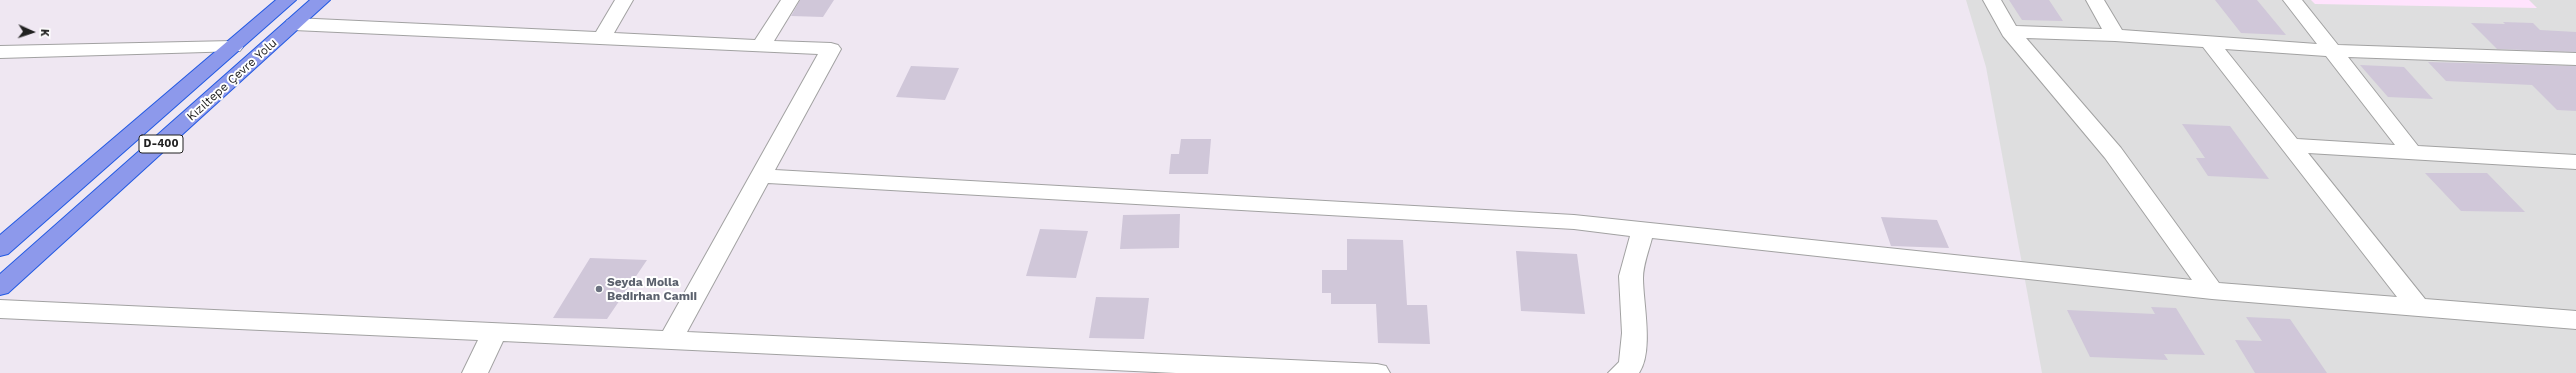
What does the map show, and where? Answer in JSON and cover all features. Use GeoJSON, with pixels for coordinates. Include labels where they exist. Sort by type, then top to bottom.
{"type":"FeatureCollection","features":[{"type":"Feature","properties":{"kind":"highway","name":"Kızıltepe Çevre Yolu"},"geometry":{"type":"LineString","coordinates":[[0,248],[287,0]]}},
{"type":"Feature","properties":{"kind":"highway","name":"Kızıltepe Çevre Yolu"},"geometry":{"type":"LineString","coordinates":[[0,287],[321,0]]}},
{"type":"Feature","properties":{"kind":"street"},"geometry":{"type":"LineString","coordinates":[[602,38],[624,0]]}},
{"type":"Feature","properties":{"kind":"street"},"geometry":{"type":"LineString","coordinates":[[761,45],[790,0]]}},
{"type":"Feature","properties":{"kind":"street"},"geometry":{"type":"LineString","coordinates":[[1992,0],[2010,32],[2113,153],[2212,291]]}},
{"type":"Feature","properties":{"kind":"street"},"geometry":{"type":"LineString","coordinates":[[2095,0],[2115,35]]}},
{"type":"Feature","properties":{"kind":"street"},"geometry":{"type":"LineString","coordinates":[[2292,0],[2412,152]]}},
{"type":"Feature","properties":{"kind":"street"},"geometry":{"type":"LineString","coordinates":[[294,24],[831,49],[670,340]]}},
{"type":"Feature","properties":{"kind":"street"},"geometry":{"type":"LineString","coordinates":[[2010,32],[2115,35],[2332,51],[2576,59]]}},
{"type":"Feature","properties":{"kind":"street"},"geometry":{"type":"LineString","coordinates":[[2210,43],[2418,307]]}},
{"type":"Feature","properties":{"kind":"street"},"geometry":{"type":"LineString","coordinates":[[0,52],[233,47]]}},
{"type":"Feature","properties":{"kind":"street"},"geometry":{"type":"LineString","coordinates":[[2291,145],[2576,162]]}},
{"type":"Feature","properties":{"kind":"street"},"geometry":{"type":"LineString","coordinates":[[760,176],[1574,222],[2212,291],[2576,320]]}},
{"type":"Feature","properties":{"kind":"street"},"geometry":{"type":"LineString","coordinates":[[1621,373],[1631,366],[1634,333],[1631,276],[1643,230]]}},
{"type":"Feature","properties":{"kind":"street"},"geometry":{"type":"LineString","coordinates":[[0,309],[1377,373]]}},
{"type":"Feature","properties":{"kind":"street"},"geometry":{"type":"LineString","coordinates":[[476,373],[494,333]]}},
{"type":"Feature","properties":{"kind":"shaded area"},"geometry":{"type":"Polygon","coordinates":[[[1966,0],[2576,0],[2576,373],[2042,373],[1986,67],[1966,0]]]}},
{"type":"Feature","properties":{"kind":"shaded area"},"geometry":{"type":"Polygon","coordinates":[[[2311,0],[2529,0],[2537,8],[2315,4],[2311,0]]]}},
{"type":"Feature","properties":{"kind":"building"},"geometry":{"type":"Polygon","coordinates":[[[800,0],[834,0],[823,17],[791,16],[800,0]]]}},
{"type":"Feature","properties":{"kind":"building"},"geometry":{"type":"Polygon","coordinates":[[[2009,0],[2049,0],[2063,21],[2022,20],[2009,0]]]}},
{"type":"Feature","properties":{"kind":"building"},"geometry":{"type":"Polygon","coordinates":[[[2215,0],[2257,0],[2286,35],[2241,33],[2215,0]]]}},
{"type":"Feature","properties":{"kind":"building"},"geometry":{"type":"Polygon","coordinates":[[[2503,22],[2533,23],[2540,30],[2576,32],[2576,52],[2497,49],[2471,23],[2505,24],[2503,22]]]}},
{"type":"Feature","properties":{"kind":"building"},"geometry":{"type":"Polygon","coordinates":[[[2428,62],[2576,66],[2576,111],[2557,110],[2532,85],[2446,81],[2428,62]]]}},
{"type":"Feature","properties":{"kind":"building"},"geometry":{"type":"Polygon","coordinates":[[[2360,65],[2404,67],[2433,99],[2388,97],[2360,65]]]}},
{"type":"Feature","properties":{"kind":"building"},"geometry":{"type":"Polygon","coordinates":[[[911,66],[959,68],[945,100],[896,97],[911,66]]]}},
{"type":"Feature","properties":{"kind":"building"},"geometry":{"type":"Polygon","coordinates":[[[2182,124],[2230,126],[2269,179],[2208,176],[2196,158],[2205,158],[2182,124]]]}},
{"type":"Feature","properties":{"kind":"building"},"geometry":{"type":"Polygon","coordinates":[[[1181,139],[1211,139],[1208,174],[1169,174],[1171,154],[1179,154],[1181,139]]]}},
{"type":"Feature","properties":{"kind":"building"},"geometry":{"type":"Polygon","coordinates":[[[2425,173],[2487,173],[2525,212],[2461,211],[2425,173]]]}},
{"type":"Feature","properties":{"kind":"building"},"geometry":{"type":"Polygon","coordinates":[[[1180,214],[1179,248],[1120,249],[1123,215],[1180,214]]]}},
{"type":"Feature","properties":{"kind":"building"},"geometry":{"type":"Polygon","coordinates":[[[1881,217],[1937,220],[1949,248],[1891,246],[1881,217]]]}},
{"type":"Feature","properties":{"kind":"building"},"geometry":{"type":"Polygon","coordinates":[[[1040,229],[1088,231],[1076,278],[1026,276],[1040,229]]]}},
{"type":"Feature","properties":{"kind":"building"},"geometry":{"type":"Polygon","coordinates":[[[1347,239],[1403,240],[1407,305],[1427,305],[1430,344],[1378,343],[1376,304],[1331,304],[1331,293],[1322,293],[1322,270],[1347,270],[1347,239]]]}},
{"type":"Feature","properties":{"kind":"building"},"geometry":{"type":"Polygon","coordinates":[[[1516,251],[1577,254],[1585,314],[1521,311],[1516,251]]]}},
{"type":"Feature","properties":{"kind":"building","name":"Seyda Molla Bedirhan Camii"},"geometry":{"type":"Polygon","coordinates":[[[590,258],[647,260],[607,319],[553,318],[590,258]]]}},
{"type":"Feature","properties":{"kind":"building"},"geometry":{"type":"Polygon","coordinates":[[[1096,297],[1149,298],[1144,339],[1089,338],[1096,297]]]}},
{"type":"Feature","properties":{"kind":"building"},"geometry":{"type":"Polygon","coordinates":[[[2151,307],[2176,308],[2205,355],[2164,354],[2168,360],[2090,357],[2067,310],[2155,314],[2151,307]]]}},
{"type":"Feature","properties":{"kind":"building"},"geometry":{"type":"Polygon","coordinates":[[[2246,317],[2290,319],[2327,373],[2255,373],[2235,340],[2262,341],[2246,317]]]}},
{"type":"Feature","properties":{"kind":"place","name":"Seyda Molla Bedirhan Camii"},"geometry":{"type":"Point","coordinates":[599,289]}}]}
